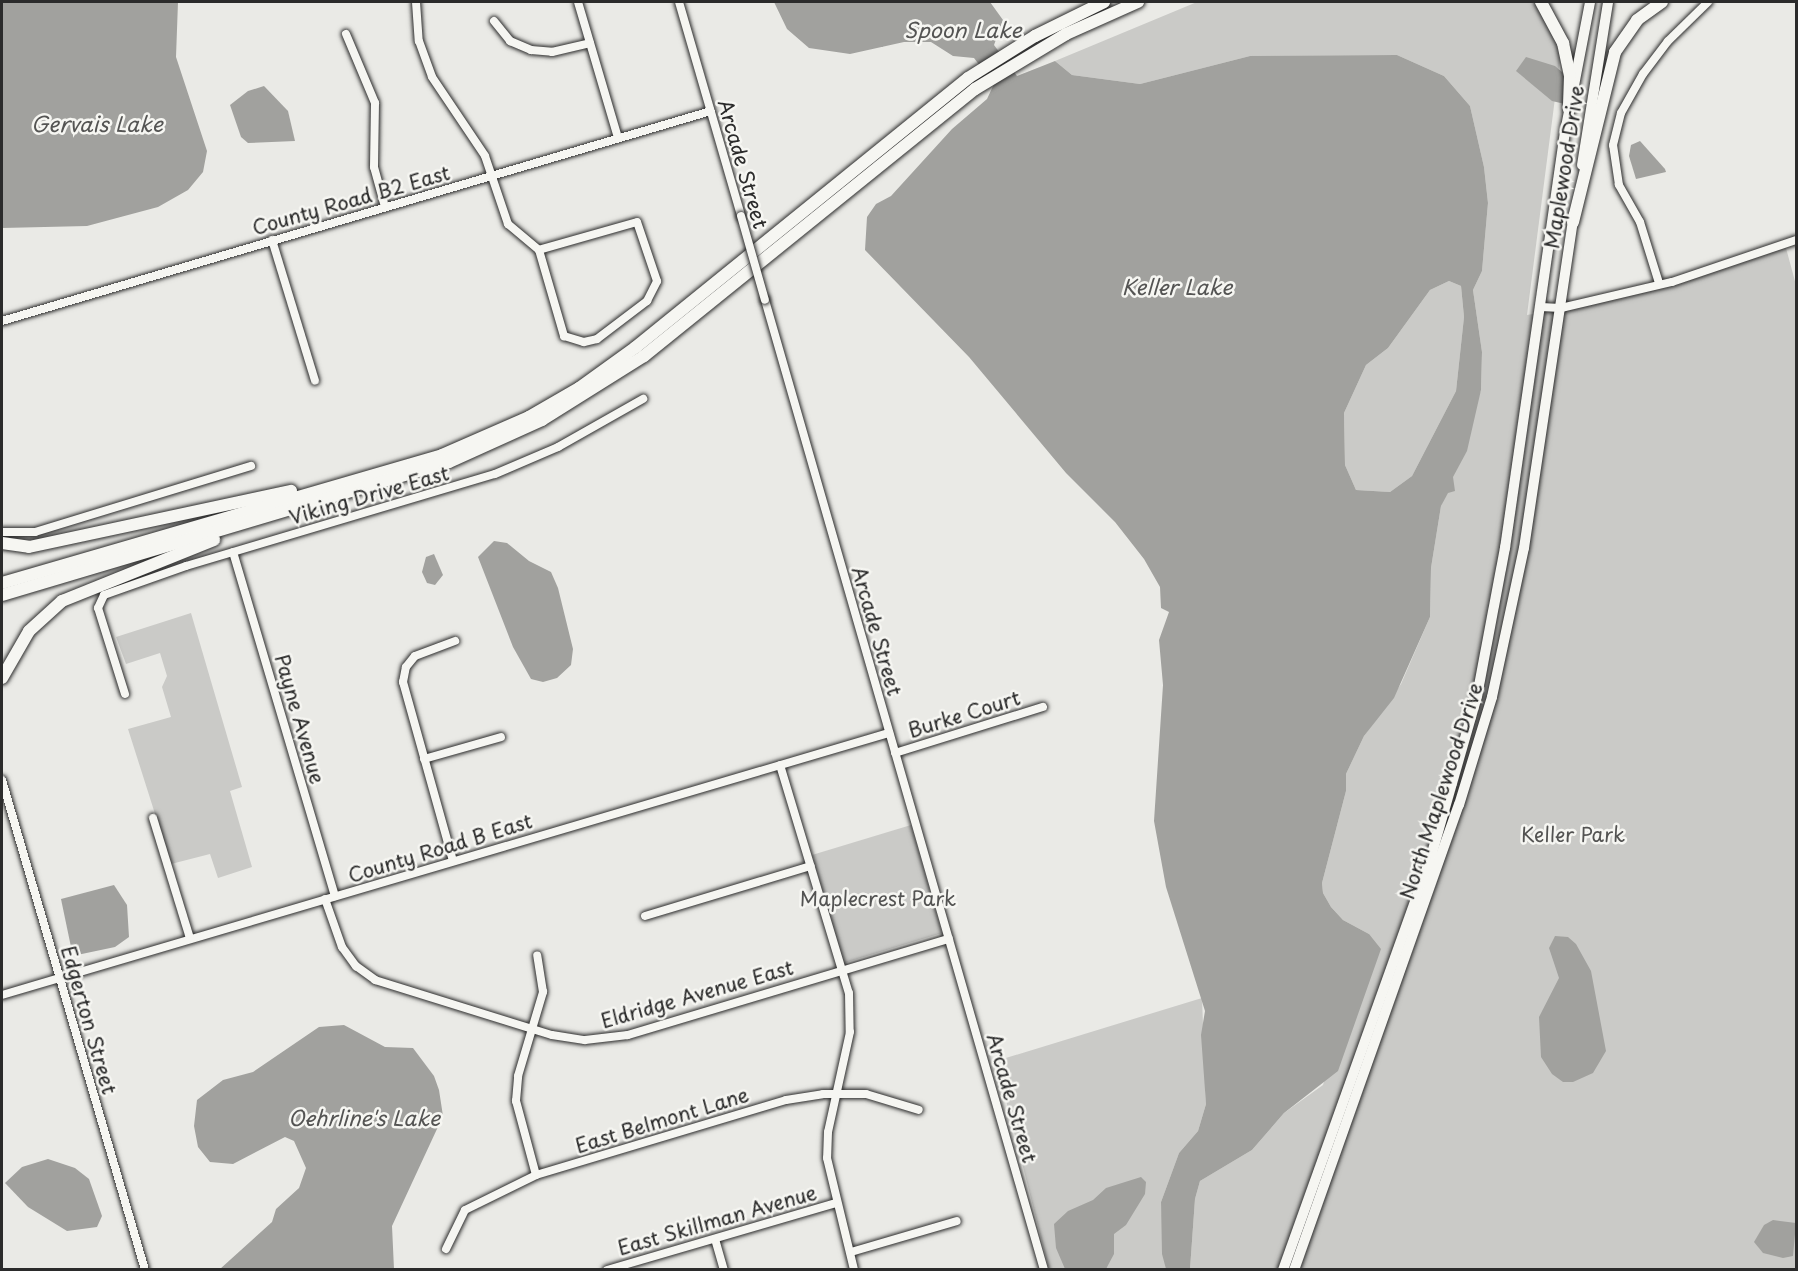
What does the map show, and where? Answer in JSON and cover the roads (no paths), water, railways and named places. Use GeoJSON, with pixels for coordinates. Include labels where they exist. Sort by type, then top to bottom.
{"type":"FeatureCollection","features":[{"type":"Feature","properties":{"kind":"highway"},"geometry":{"type":"LineString","coordinates":[[2,583],[386,471],[477,442],[529,417],[589,381],[972,84],[1020,52],[1104,2]]}},
{"type":"Feature","properties":{"kind":"highway"},"geometry":{"type":"LineString","coordinates":[[1020,52],[1138,2]]}},
{"type":"Feature","properties":{"kind":"highway"},"geometry":{"type":"LineString","coordinates":[[1541,2],[1563,43],[1570,76],[1569,109]]}},
{"type":"Feature","properties":{"kind":"highway"},"geometry":{"type":"LineString","coordinates":[[1573,222],[1615,52],[1637,20],[1662,2]]}},
{"type":"Feature","properties":{"kind":"highway"},"geometry":{"type":"LineString","coordinates":[[2,595],[449,462],[516,433],[580,399],[644,356],[972,84]]}},
{"type":"Feature","properties":{"kind":"highway"},"geometry":{"type":"LineString","coordinates":[[2,543],[29,547],[386,471]]}},
{"type":"Feature","properties":{"kind":"highway"},"geometry":{"type":"LineString","coordinates":[[2,678],[29,631],[62,601],[303,507]]}},
{"type":"Feature","properties":{"kind":"main road","name":"North Maplewood Drive"},"geometry":{"type":"LineString","coordinates":[[1283,1269],[1430,860],[1462,755],[1495,607],[1569,109],[1590,2]]}},
{"type":"Feature","properties":{"kind":"main road","name":"Maplewood Drive"},"geometry":{"type":"LineString","coordinates":[[1561,308],[1608,2]]}},
{"type":"Feature","properties":{"kind":"main road","name":"North Maplewood Drive"},"geometry":{"type":"LineString","coordinates":[[1294,1269],[1459,805],[1492,697],[1521,567],[1561,308]]}},
{"type":"Feature","properties":{"kind":"street"},"geometry":{"type":"LineString","coordinates":[[416,2],[419,41],[432,77],[485,156],[508,224],[539,250],[564,336],[584,342],[597,339],[646,301],[657,281],[636,222],[539,250]]}},
{"type":"Feature","properties":{"kind":"street"},"geometry":{"type":"LineString","coordinates":[[579,2],[618,138]]}},
{"type":"Feature","properties":{"kind":"street","name":"Arcade Street"},"geometry":{"type":"LineString","coordinates":[[679,2],[1044,1269]]}},
{"type":"Feature","properties":{"kind":"street"},"geometry":{"type":"LineString","coordinates":[[1659,283],[1640,222],[1619,184],[1613,145],[1621,113],[1643,74],[1668,41],[1708,2]]}},
{"type":"Feature","properties":{"kind":"street"},"geometry":{"type":"LineString","coordinates":[[494,21],[510,41],[531,50],[552,52],[590,43]]}},
{"type":"Feature","properties":{"kind":"street"},"geometry":{"type":"LineString","coordinates":[[346,34],[375,103],[373,157],[385,207]]}},
{"type":"Feature","properties":{"kind":"street","name":"County Road B2 East"},"geometry":{"type":"LineString","coordinates":[[2,321],[711,111]]}},
{"type":"Feature","properties":{"kind":"street"},"geometry":{"type":"LineString","coordinates":[[272,240],[315,381]]}},
{"type":"Feature","properties":{"kind":"street"},"geometry":{"type":"LineString","coordinates":[[1541,307],[1561,308],[1726,266],[1797,240]]}},
{"type":"Feature","properties":{"kind":"street","name":"Viking Drive East"},"geometry":{"type":"LineString","coordinates":[[125,694],[98,602],[129,585],[495,474],[558,447],[643,399]]}},
{"type":"Feature","properties":{"kind":"street"},"geometry":{"type":"LineString","coordinates":[[2,532],[30,534],[251,466]]}},
{"type":"Feature","properties":{"kind":"street","name":"Payne Avenue"},"geometry":{"type":"LineString","coordinates":[[234,552],[335,896]]}},
{"type":"Feature","properties":{"kind":"street"},"geometry":{"type":"LineString","coordinates":[[453,861],[404,690],[404,674],[415,656],[454,641]]}},
{"type":"Feature","properties":{"kind":"street","name":"Burke Court"},"geometry":{"type":"LineString","coordinates":[[895,753],[1043,707]]}},
{"type":"Feature","properties":{"kind":"street","name":"County Road B East"},"geometry":{"type":"LineString","coordinates":[[2,995],[889,733]]}},
{"type":"Feature","properties":{"kind":"street"},"geometry":{"type":"LineString","coordinates":[[424,759],[501,736]]}},
{"type":"Feature","properties":{"kind":"street"},"geometry":{"type":"LineString","coordinates":[[780,765],[842,971],[851,1019],[827,1146],[836,1203],[854,1269]]}},
{"type":"Feature","properties":{"kind":"street","name":"Edgerton Street"},"geometry":{"type":"LineString","coordinates":[[2,780],[145,1269]]}},
{"type":"Feature","properties":{"kind":"street"},"geometry":{"type":"LineString","coordinates":[[153,818],[190,938]]}},
{"type":"Feature","properties":{"kind":"street"},"geometry":{"type":"LineString","coordinates":[[645,916],[811,866]]}},
{"type":"Feature","properties":{"kind":"street","name":"Eldridge Avenue East"},"geometry":{"type":"LineString","coordinates":[[325,899],[342,947],[356,966],[375,980],[533,1029],[585,1040],[619,1037],[949,939]]}},
{"type":"Feature","properties":{"kind":"street"},"geometry":{"type":"LineString","coordinates":[[536,1174],[516,1101],[518,1076],[543,992],[537,955]]}},
{"type":"Feature","properties":{"kind":"street","name":"East Belmont Lane"},"geometry":{"type":"LineString","coordinates":[[446,1249],[465,1210],[536,1174],[786,1100],[837,1094],[884,1097],[919,1110]]}},
{"type":"Feature","properties":{"kind":"street","name":"East Skillman Avenue"},"geometry":{"type":"LineString","coordinates":[[607,1269],[836,1203]]}},
{"type":"Feature","properties":{"kind":"street"},"geometry":{"type":"LineString","coordinates":[[851,1252],[957,1221]]}},
{"type":"Feature","properties":{"kind":"street"},"geometry":{"type":"LineString","coordinates":[[715,1239],[724,1269]]}},
{"type":"Feature","properties":{"kind":"water","name":"Gervais Lake"},"geometry":{"type":"Polygon","coordinates":[[[2,2],[178,2],[176,57],[207,151],[203,172],[188,190],[158,207],[87,226],[2,228],[2,2]]]}},
{"type":"Feature","properties":{"kind":"water","name":"Keller Lake"},"geometry":{"type":"Polygon","coordinates":[[[774,2],[990,2],[1003,20],[994,45],[1017,76],[1055,61],[1072,75],[1140,84],[1250,56],[1397,55],[1444,76],[1470,106],[1484,167],[1488,203],[1482,271],[1473,290],[1482,352],[1481,390],[1467,451],[1453,477],[1455,491],[1448,493],[1441,506],[1431,568],[1430,617],[1394,698],[1364,736],[1346,774],[1346,791],[1322,883],[1323,893],[1331,907],[1343,920],[1369,934],[1381,949],[1338,1071],[1284,1113],[1252,1150],[1200,1181],[1195,1199],[1190,1269],[1166,1269],[1162,1254],[1161,1202],[1179,1153],[1198,1131],[1206,1104],[1201,1035],[1205,1011],[1166,887],[1154,821],[1163,685],[1159,640],[1169,612],[1161,608],[1160,587],[1144,559],[1115,522],[1066,473],[969,357],[865,250],[867,217],[876,204],[891,196],[952,129],[987,99],[994,84],[974,58],[953,56],[931,42],[904,42],[850,54],[809,48],[787,29],[774,2]],[[1449,281],[1430,290],[1388,348],[1366,365],[1344,413],[1345,465],[1356,490],[1390,492],[1412,476],[1456,391],[1464,317],[1461,286],[1449,281]]]}},
{"type":"Feature","properties":{"kind":"water"},"geometry":{"type":"Polygon","coordinates":[[[1526,57],[1555,66],[1569,78],[1565,104],[1552,101],[1516,71],[1526,57]]]}},
{"type":"Feature","properties":{"kind":"water"},"geometry":{"type":"Polygon","coordinates":[[[264,86],[288,111],[295,141],[248,143],[241,137],[230,105],[248,91],[264,86]]]}},
{"type":"Feature","properties":{"kind":"water"},"geometry":{"type":"Polygon","coordinates":[[[1640,141],[1666,172],[1636,179],[1629,156],[1631,145],[1640,141]]]}},
{"type":"Feature","properties":{"kind":"water"},"geometry":{"type":"Polygon","coordinates":[[[494,541],[507,543],[529,561],[551,572],[558,588],[573,649],[571,665],[557,678],[543,682],[531,679],[513,647],[478,557],[494,541]]]}},
{"type":"Feature","properties":{"kind":"water"},"geometry":{"type":"Polygon","coordinates":[[[434,554],[443,575],[435,585],[427,583],[422,572],[426,557],[434,554]]]}},
{"type":"Feature","properties":{"kind":"water"},"geometry":{"type":"Polygon","coordinates":[[[114,885],[127,905],[129,937],[115,947],[77,955],[71,947],[61,899],[114,885]]]}},
{"type":"Feature","properties":{"kind":"water"},"geometry":{"type":"Polygon","coordinates":[[[1555,936],[1568,937],[1576,944],[1591,971],[1606,1051],[1593,1073],[1573,1082],[1563,1082],[1552,1074],[1541,1057],[1539,1017],[1559,978],[1549,948],[1555,936]]]}},
{"type":"Feature","properties":{"kind":"water","name":"Oehrline's Lake"},"geometry":{"type":"Polygon","coordinates":[[[344,1025],[385,1047],[413,1048],[434,1076],[439,1090],[443,1116],[392,1226],[394,1269],[220,1269],[272,1222],[276,1209],[299,1188],[306,1168],[294,1141],[285,1137],[233,1164],[210,1162],[198,1147],[194,1126],[197,1100],[223,1080],[253,1072],[319,1027],[344,1025]]]}},
{"type":"Feature","properties":{"kind":"water"},"geometry":{"type":"Polygon","coordinates":[[[48,1159],[75,1168],[89,1179],[102,1216],[97,1227],[67,1231],[28,1207],[5,1183],[22,1167],[48,1159]]]}},
{"type":"Feature","properties":{"kind":"water"},"geometry":{"type":"Polygon","coordinates":[[[1141,1177],[1146,1182],[1145,1194],[1126,1225],[1114,1234],[1114,1254],[1106,1269],[1065,1269],[1056,1248],[1054,1224],[1068,1211],[1093,1200],[1106,1188],[1141,1177]]]}},
{"type":"Feature","properties":{"kind":"water"},"geometry":{"type":"Polygon","coordinates":[[[1773,1220],[1796,1223],[1793,1256],[1783,1258],[1763,1253],[1754,1242],[1764,1225],[1773,1220]]]}},
{"type":"Feature","properties":{"kind":"water label","name":"Spoon Lake"},"geometry":{"type":"Point","coordinates":[963,29]}},
{"type":"Feature","properties":{"kind":"park label","name":"Keller Park"},"geometry":{"type":"Point","coordinates":[1573,834]}},
{"type":"Feature","properties":{"kind":"park label","name":"Maplecrest Park"},"geometry":{"type":"Point","coordinates":[878,898]}}]}
